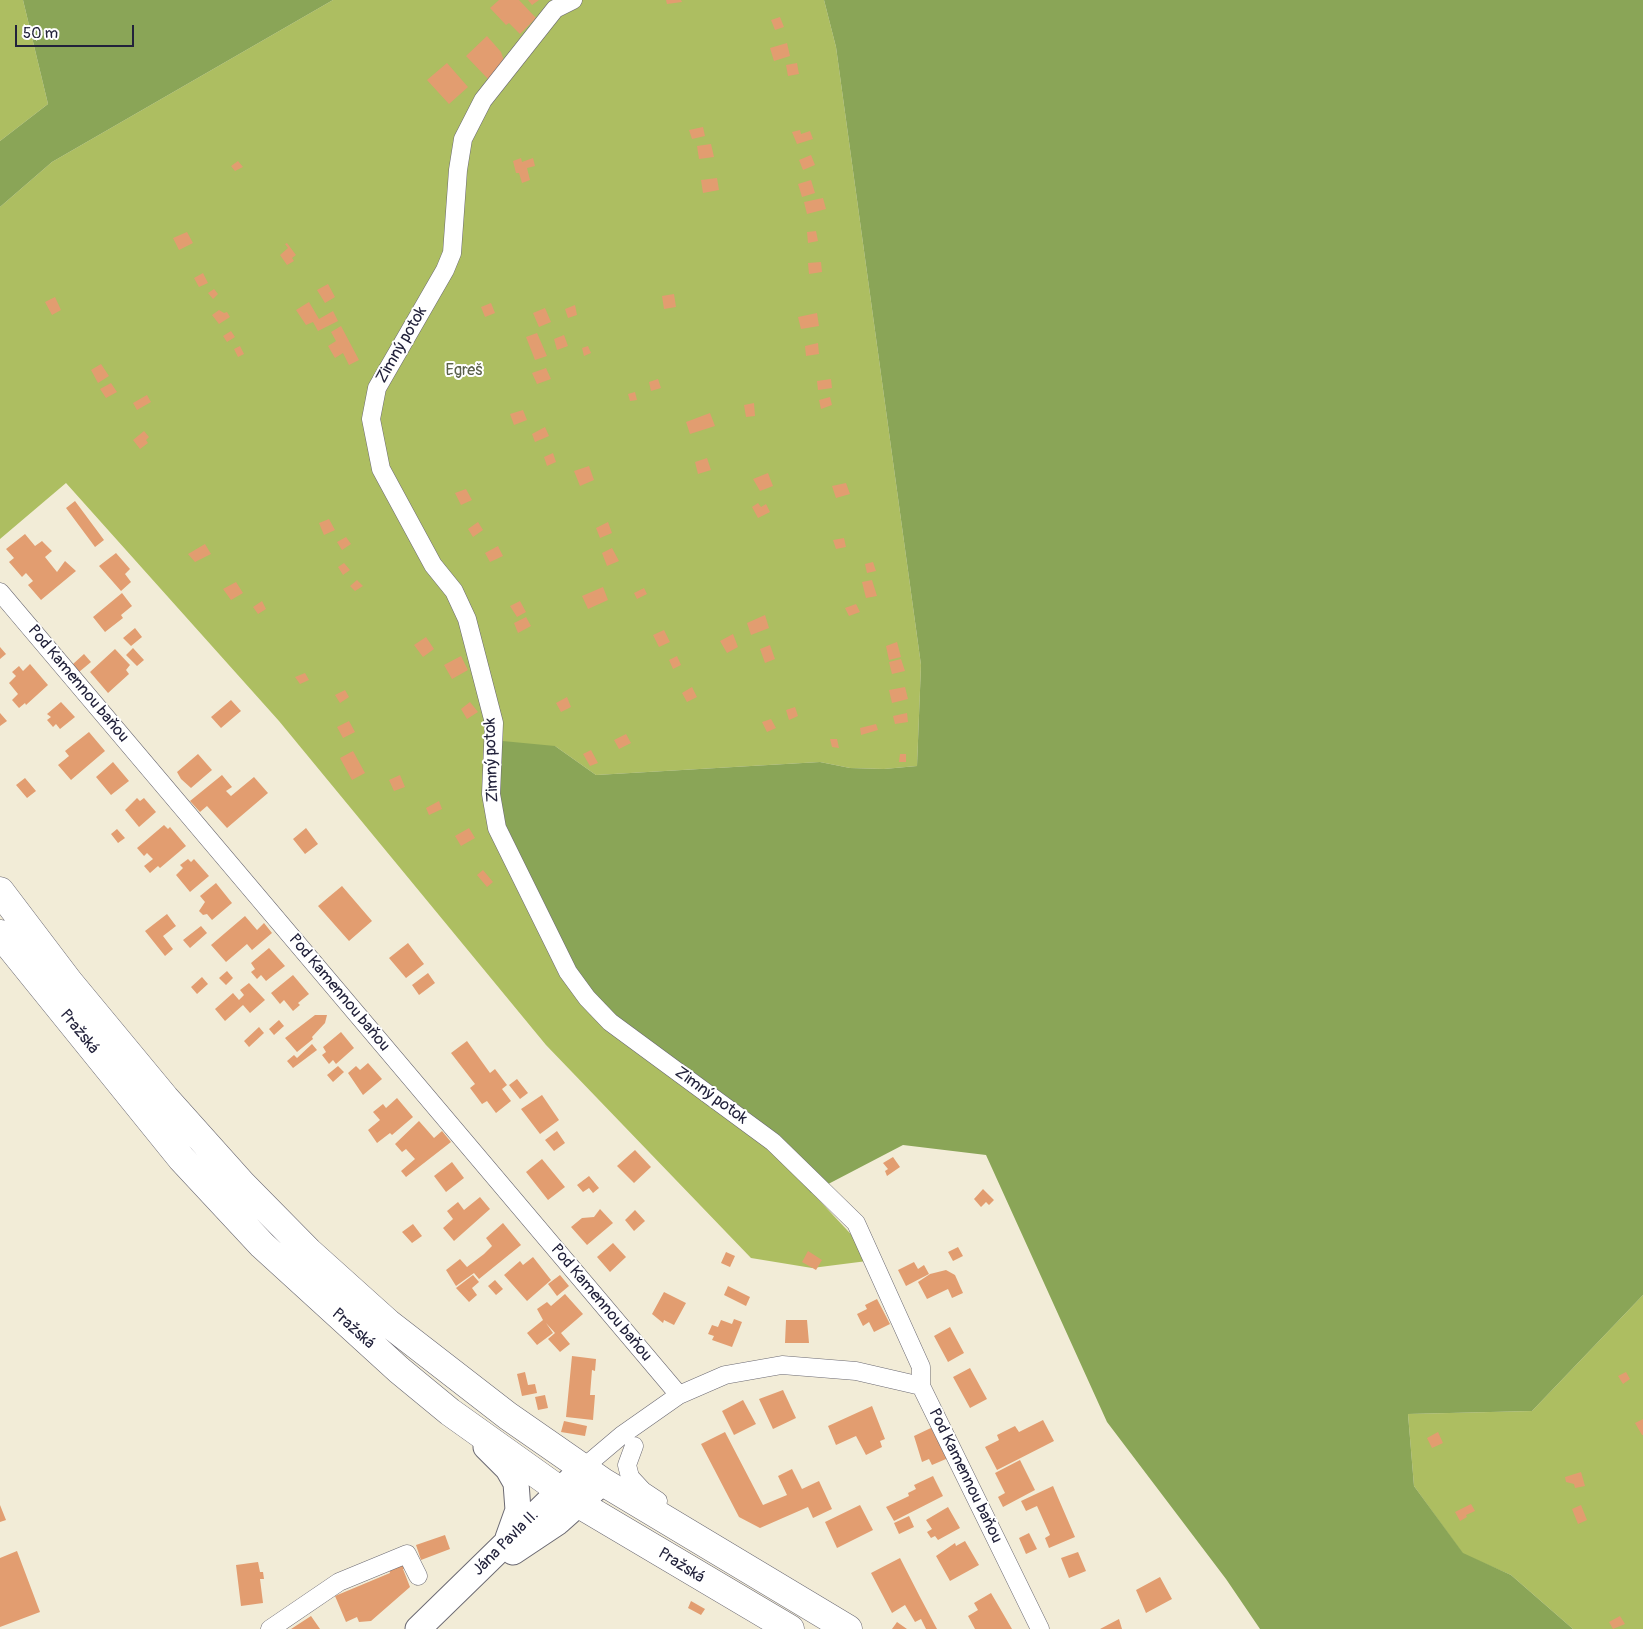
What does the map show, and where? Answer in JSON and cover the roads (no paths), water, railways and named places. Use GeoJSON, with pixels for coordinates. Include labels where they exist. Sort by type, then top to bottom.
{"type":"FeatureCollection","features":[{"type":"Feature","properties":{"kind":"main road","name":"Pražská"},"geometry":{"type":"LineString","coordinates":[[0,892],[69,982],[165,1098],[242,1184],[310,1252],[388,1323],[508,1416],[593,1475],[848,1629]]}},
{"type":"Feature","properties":{"kind":"main road","name":"Pražská"},"geometry":{"type":"LineString","coordinates":[[0,934],[181,1158],[248,1230],[351,1328],[450,1412],[570,1497],[617,1527],[790,1629]]}},
{"type":"Feature","properties":{"kind":"street","name":"Zimný potok"},"geometry":{"type":"LineString","coordinates":[[573,0],[555,8],[483,100],[463,139],[458,170],[452,253],[445,270],[377,388],[371,420],[381,468],[433,565],[454,591],[467,619],[494,723],[491,794],[497,828],[568,972],[587,998],[610,1022],[773,1142],[856,1223],[921,1367],[921,1386]]}},
{"type":"Feature","properties":{"kind":"street","name":"Pod Kamennou baňou"},"geometry":{"type":"LineString","coordinates":[[0,592],[679,1395]]}},
{"type":"Feature","properties":{"kind":"street"},"geometry":{"type":"LineString","coordinates":[[593,1475],[622,1435],[679,1395],[724,1375],[782,1365],[856,1371],[921,1386]]}},
{"type":"Feature","properties":{"kind":"street","name":"Pod Kamennou baňou"},"geometry":{"type":"LineString","coordinates":[[921,1386],[1040,1629]]}},
{"type":"Feature","properties":{"kind":"street"},"geometry":{"type":"LineString","coordinates":[[570,1497],[593,1475],[634,1446],[657,1410]]}},
{"type":"Feature","properties":{"kind":"street"},"geometry":{"type":"LineString","coordinates":[[450,1412],[508,1469],[516,1483],[518,1510],[505,1544]]}},
{"type":"Feature","properties":{"kind":"street","name":"Pražská"},"geometry":{"type":"LineString","coordinates":[[634,1446],[627,1468],[634,1483],[720,1540],[783,1589]]}},
{"type":"Feature","properties":{"kind":"street","name":"Jána Pavla II."},"geometry":{"type":"LineString","coordinates":[[453,1597],[533,1537],[558,1522],[570,1497]]}},
{"type":"Feature","properties":{"kind":"street","name":"Jána Pavla II."},"geometry":{"type":"LineString","coordinates":[[418,1629],[453,1597],[505,1544],[570,1497]]}},
{"type":"Feature","properties":{"kind":"street"},"geometry":{"type":"LineString","coordinates":[[558,1522],[593,1519],[617,1527]]}},
{"type":"Feature","properties":{"kind":"street"},"geometry":{"type":"LineString","coordinates":[[270,1629],[339,1582],[407,1554],[418,1576]]}},
{"type":"Feature","properties":{"kind":"park label","name":"Egreš"},"geometry":{"type":"Point","coordinates":[464,371]}}]}
